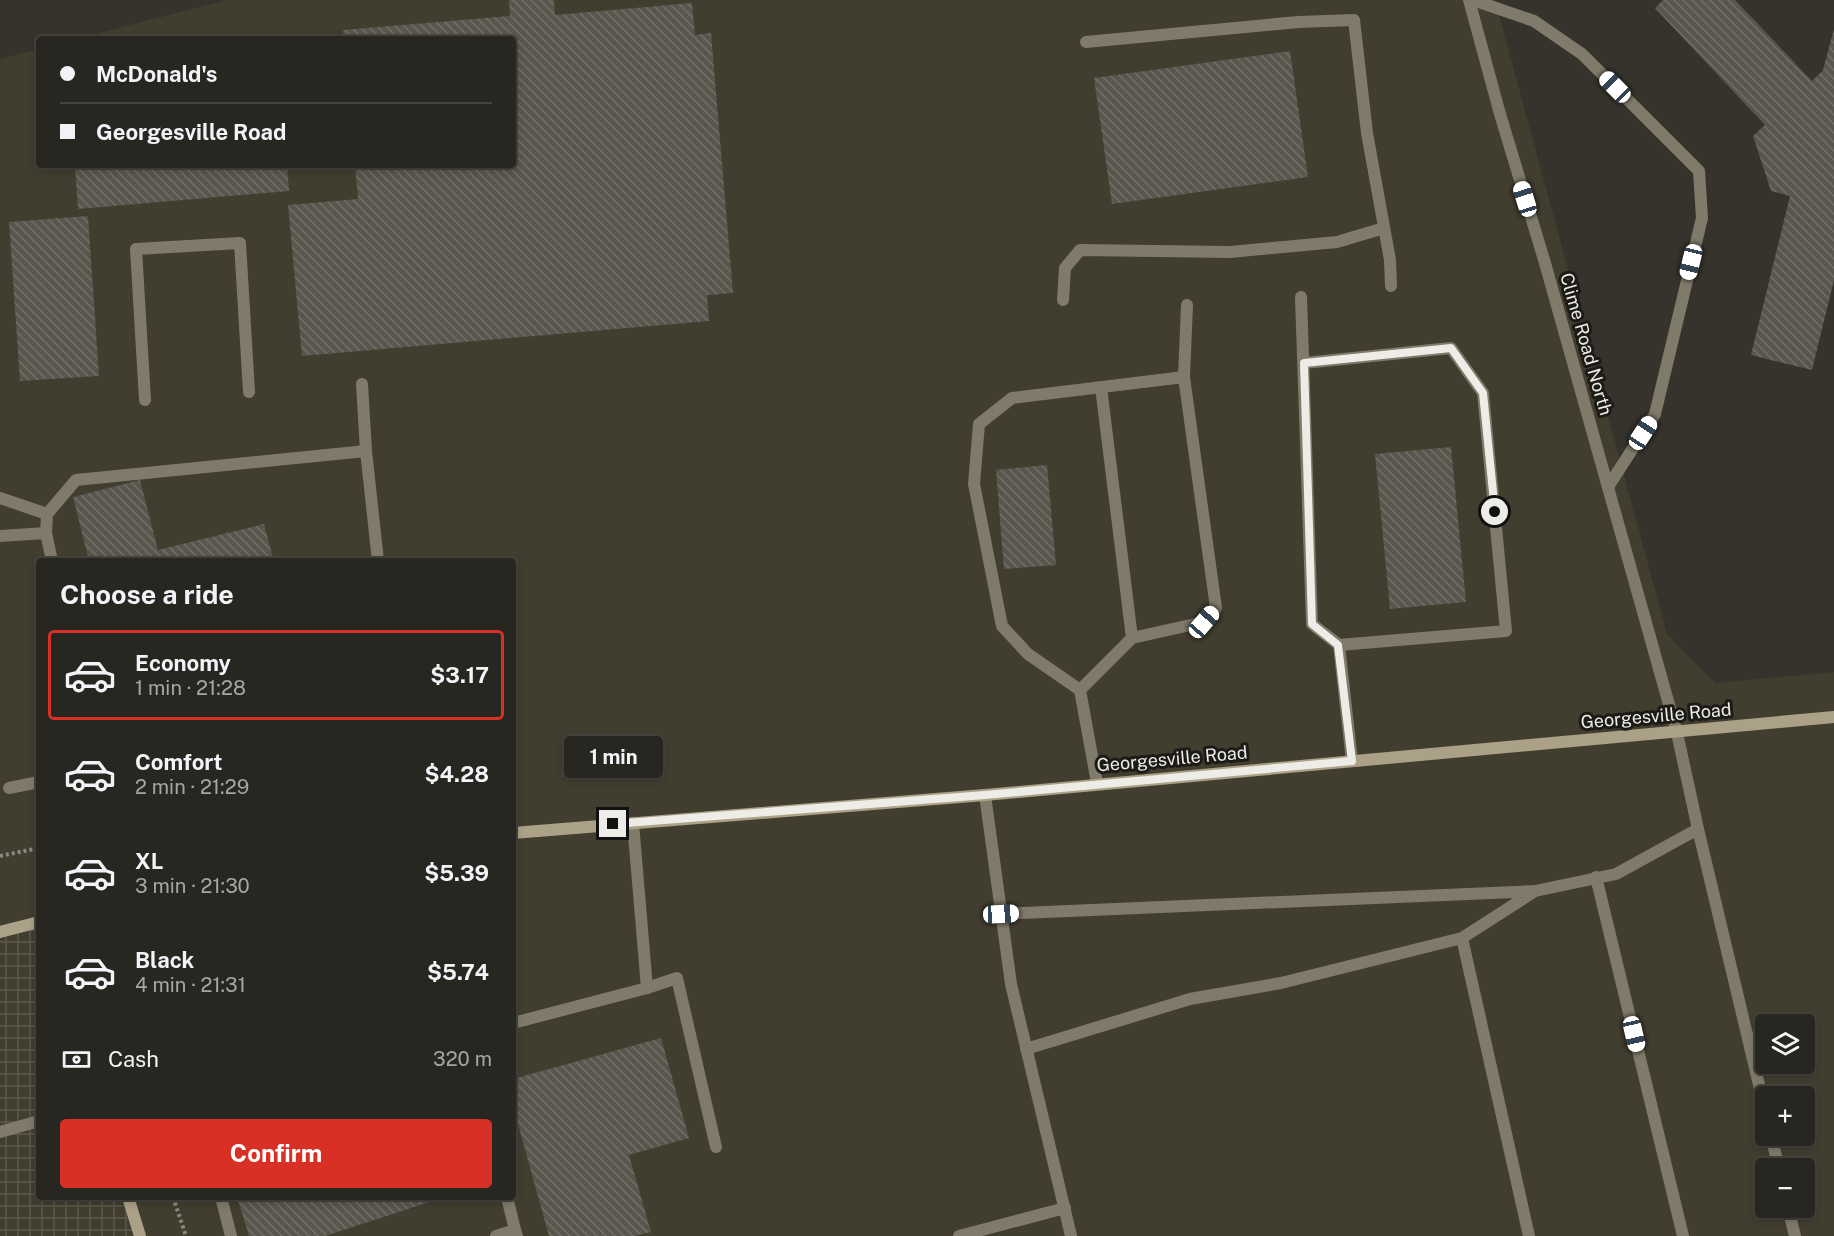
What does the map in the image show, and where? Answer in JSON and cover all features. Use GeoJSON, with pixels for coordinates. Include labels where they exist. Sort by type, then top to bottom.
{"type":"FeatureCollection","features":[{"type":"Feature","properties":{"kind":"main road","name":"Georgesville Road"},"geometry":{"type":"LineString","coordinates":[[516,833],[985,795],[1834,717]]}},
{"type":"Feature","properties":{"kind":"main road"},"geometry":{"type":"LineString","coordinates":[[0,932],[36,923]]}},
{"type":"Feature","properties":{"kind":"main road"},"geometry":{"type":"LineString","coordinates":[[129,1200],[140,1236]]}},
{"type":"Feature","properties":{"kind":"street","name":"Clime Road North"},"geometry":{"type":"LineString","coordinates":[[1471,0],[1500,114],[1545,263],[1677,732],[1759,1086]]}},
{"type":"Feature","properties":{"kind":"street"},"geometry":{"type":"LineString","coordinates":[[1471,0],[1533,21],[1582,54],[1699,171],[1702,219],[1655,414],[1608,487]]}},
{"type":"Feature","properties":{"kind":"street"},"geometry":{"type":"LineString","coordinates":[[1086,42],[1298,22],[1354,20],[1367,133],[1390,260],[1391,286]]}},
{"type":"Feature","properties":{"kind":"street"},"geometry":{"type":"LineString","coordinates":[[1063,300],[1065,268],[1080,250],[1230,252],[1337,242],[1384,228]]}},
{"type":"Feature","properties":{"kind":"street"},"geometry":{"type":"LineString","coordinates":[[145,400],[136,249],[240,243],[249,392]]}},
{"type":"Feature","properties":{"kind":"street"},"geometry":{"type":"LineString","coordinates":[[1302,297],[1304,363],[1312,624],[1338,645],[1506,631],[1483,393],[1451,348],[1304,363]]}},
{"type":"Feature","properties":{"kind":"street"},"geometry":{"type":"LineString","coordinates":[[1080,690],[1131,638],[1204,622],[1216,608],[1185,377],[1187,305]]}},
{"type":"Feature","properties":{"kind":"street"},"geometry":{"type":"LineString","coordinates":[[1097,783],[1080,690],[1028,654],[1002,626],[974,484],[979,424],[1012,398],[1185,377]]}},
{"type":"Feature","properties":{"kind":"street"},"geometry":{"type":"LineString","coordinates":[[362,384],[366,451],[378,558]]}},
{"type":"Feature","properties":{"kind":"street"},"geometry":{"type":"LineString","coordinates":[[1101,387],[1131,638]]}},
{"type":"Feature","properties":{"kind":"street"},"geometry":{"type":"LineString","coordinates":[[51,558],[46,533],[47,514],[76,480],[366,451]]}},
{"type":"Feature","properties":{"kind":"street"},"geometry":{"type":"LineString","coordinates":[[0,498],[47,514]]}},
{"type":"Feature","properties":{"kind":"street"},"geometry":{"type":"LineString","coordinates":[[0,536],[46,533]]}},
{"type":"Feature","properties":{"kind":"street"},"geometry":{"type":"LineString","coordinates":[[1338,645],[1352,761]]}},
{"type":"Feature","properties":{"kind":"street"},"geometry":{"type":"LineString","coordinates":[[9,788],[36,783]]}},
{"type":"Feature","properties":{"kind":"street"},"geometry":{"type":"LineString","coordinates":[[985,795],[1011,984],[1071,1236]]}},
{"type":"Feature","properties":{"kind":"street"},"geometry":{"type":"LineString","coordinates":[[633,823],[647,988]]}},
{"type":"Feature","properties":{"kind":"street"},"geometry":{"type":"LineString","coordinates":[[1001,914],[1535,891],[1616,874],[1698,829]]}},
{"type":"Feature","properties":{"kind":"street"},"geometry":{"type":"LineString","coordinates":[[1596,877],[1683,1236]]}},
{"type":"Feature","properties":{"kind":"street"},"geometry":{"type":"LineString","coordinates":[[1026,1049],[1190,999],[1281,983],[1462,939],[1535,891]]}},
{"type":"Feature","properties":{"kind":"street"},"geometry":{"type":"LineString","coordinates":[[1462,939],[1529,1236]]}},
{"type":"Feature","properties":{"kind":"street"},"geometry":{"type":"LineString","coordinates":[[516,1022],[677,978],[716,1147]]}},
{"type":"Feature","properties":{"kind":"street"},"geometry":{"type":"LineString","coordinates":[[0,1132],[36,1122]]}},
{"type":"Feature","properties":{"kind":"street"},"geometry":{"type":"LineString","coordinates":[[221,1200],[231,1236]]}},
{"type":"Feature","properties":{"kind":"street"},"geometry":{"type":"LineString","coordinates":[[496,1236],[516,1233],[508,1200]]}},
{"type":"Feature","properties":{"kind":"street"},"geometry":{"type":"LineString","coordinates":[[959,1236],[1065,1208]]}},
{"type":"Feature","properties":{"kind":"street"},"geometry":{"type":"LineString","coordinates":[[1790,1218],[1795,1236]]}},
{"type":"Feature","properties":{"kind":"path"},"geometry":{"type":"LineString","coordinates":[[0,856],[36,849]]}},
{"type":"Feature","properties":{"kind":"path"},"geometry":{"type":"LineString","coordinates":[[174,1200],[186,1236]]}},
{"type":"Feature","properties":{"kind":"shaded area"},"geometry":{"type":"Polygon","coordinates":[[[227,0],[1495,0],[1667,634],[1715,683],[1834,672],[1834,1236],[145,1236],[133,1200],[516,1200],[516,558],[36,558],[36,922],[0,932],[0,59],[36,50],[36,168],[516,168],[516,36],[88,36],[227,0]]]}},
{"type":"Feature","properties":{"kind":"shaded area"},"geometry":{"type":"Polygon","coordinates":[[[36,922],[36,1200],[133,1200],[145,1236],[0,1236],[0,932],[36,922]]]}},
{"type":"Feature","properties":{"kind":"building"},"geometry":{"type":"Polygon","coordinates":[[[509,0],[554,0],[555,15],[692,3],[695,35],[711,33],[733,293],[707,295],[709,321],[302,356],[288,205],[358,199],[355,168],[516,168],[516,36],[344,36],[343,30],[510,16],[509,0]]]}},
{"type":"Feature","properties":{"kind":"building"},"geometry":{"type":"Polygon","coordinates":[[[1663,0],[1735,0],[1812,81],[1823,70],[1834,29],[1834,280],[1812,370],[1751,355],[1790,196],[1771,191],[1753,136],[1765,125],[1655,8],[1663,0]]]}},
{"type":"Feature","properties":{"kind":"building"},"geometry":{"type":"Polygon","coordinates":[[[1290,51],[1308,177],[1112,204],[1094,78],[1290,51]]]}},
{"type":"Feature","properties":{"kind":"building"},"geometry":{"type":"Polygon","coordinates":[[[75,168],[287,168],[289,191],[78,209],[75,168]]]}},
{"type":"Feature","properties":{"kind":"building"},"geometry":{"type":"Polygon","coordinates":[[[88,216],[99,376],[20,381],[9,222],[88,216]]]}},
{"type":"Feature","properties":{"kind":"building"},"geometry":{"type":"Polygon","coordinates":[[[1451,447],[1466,602],[1390,609],[1375,454],[1451,447]]]}},
{"type":"Feature","properties":{"kind":"building"},"geometry":{"type":"Polygon","coordinates":[[[1047,465],[1056,565],[1004,569],[996,470],[1047,465]]]}},
{"type":"Feature","properties":{"kind":"building"},"geometry":{"type":"Polygon","coordinates":[[[140,480],[158,550],[264,524],[273,558],[88,558],[73,497],[140,480]]]}},
{"type":"Feature","properties":{"kind":"building"},"geometry":{"type":"Polygon","coordinates":[[[661,1038],[689,1138],[629,1155],[651,1232],[635,1236],[549,1236],[516,1117],[516,1078],[661,1038]]]}},
{"type":"Feature","properties":{"kind":"building"},"geometry":{"type":"Polygon","coordinates":[[[238,1200],[436,1200],[325,1236],[249,1236],[238,1200]]]}},
{"type":"Feature","properties":{"kind":"route"},"geometry":{"type":"LineString","coordinates":[[613,824],[985,795],[1352,761],[1338,645],[1312,624],[1304,363],[1451,348],[1483,393],[1495,512]]}}]}
